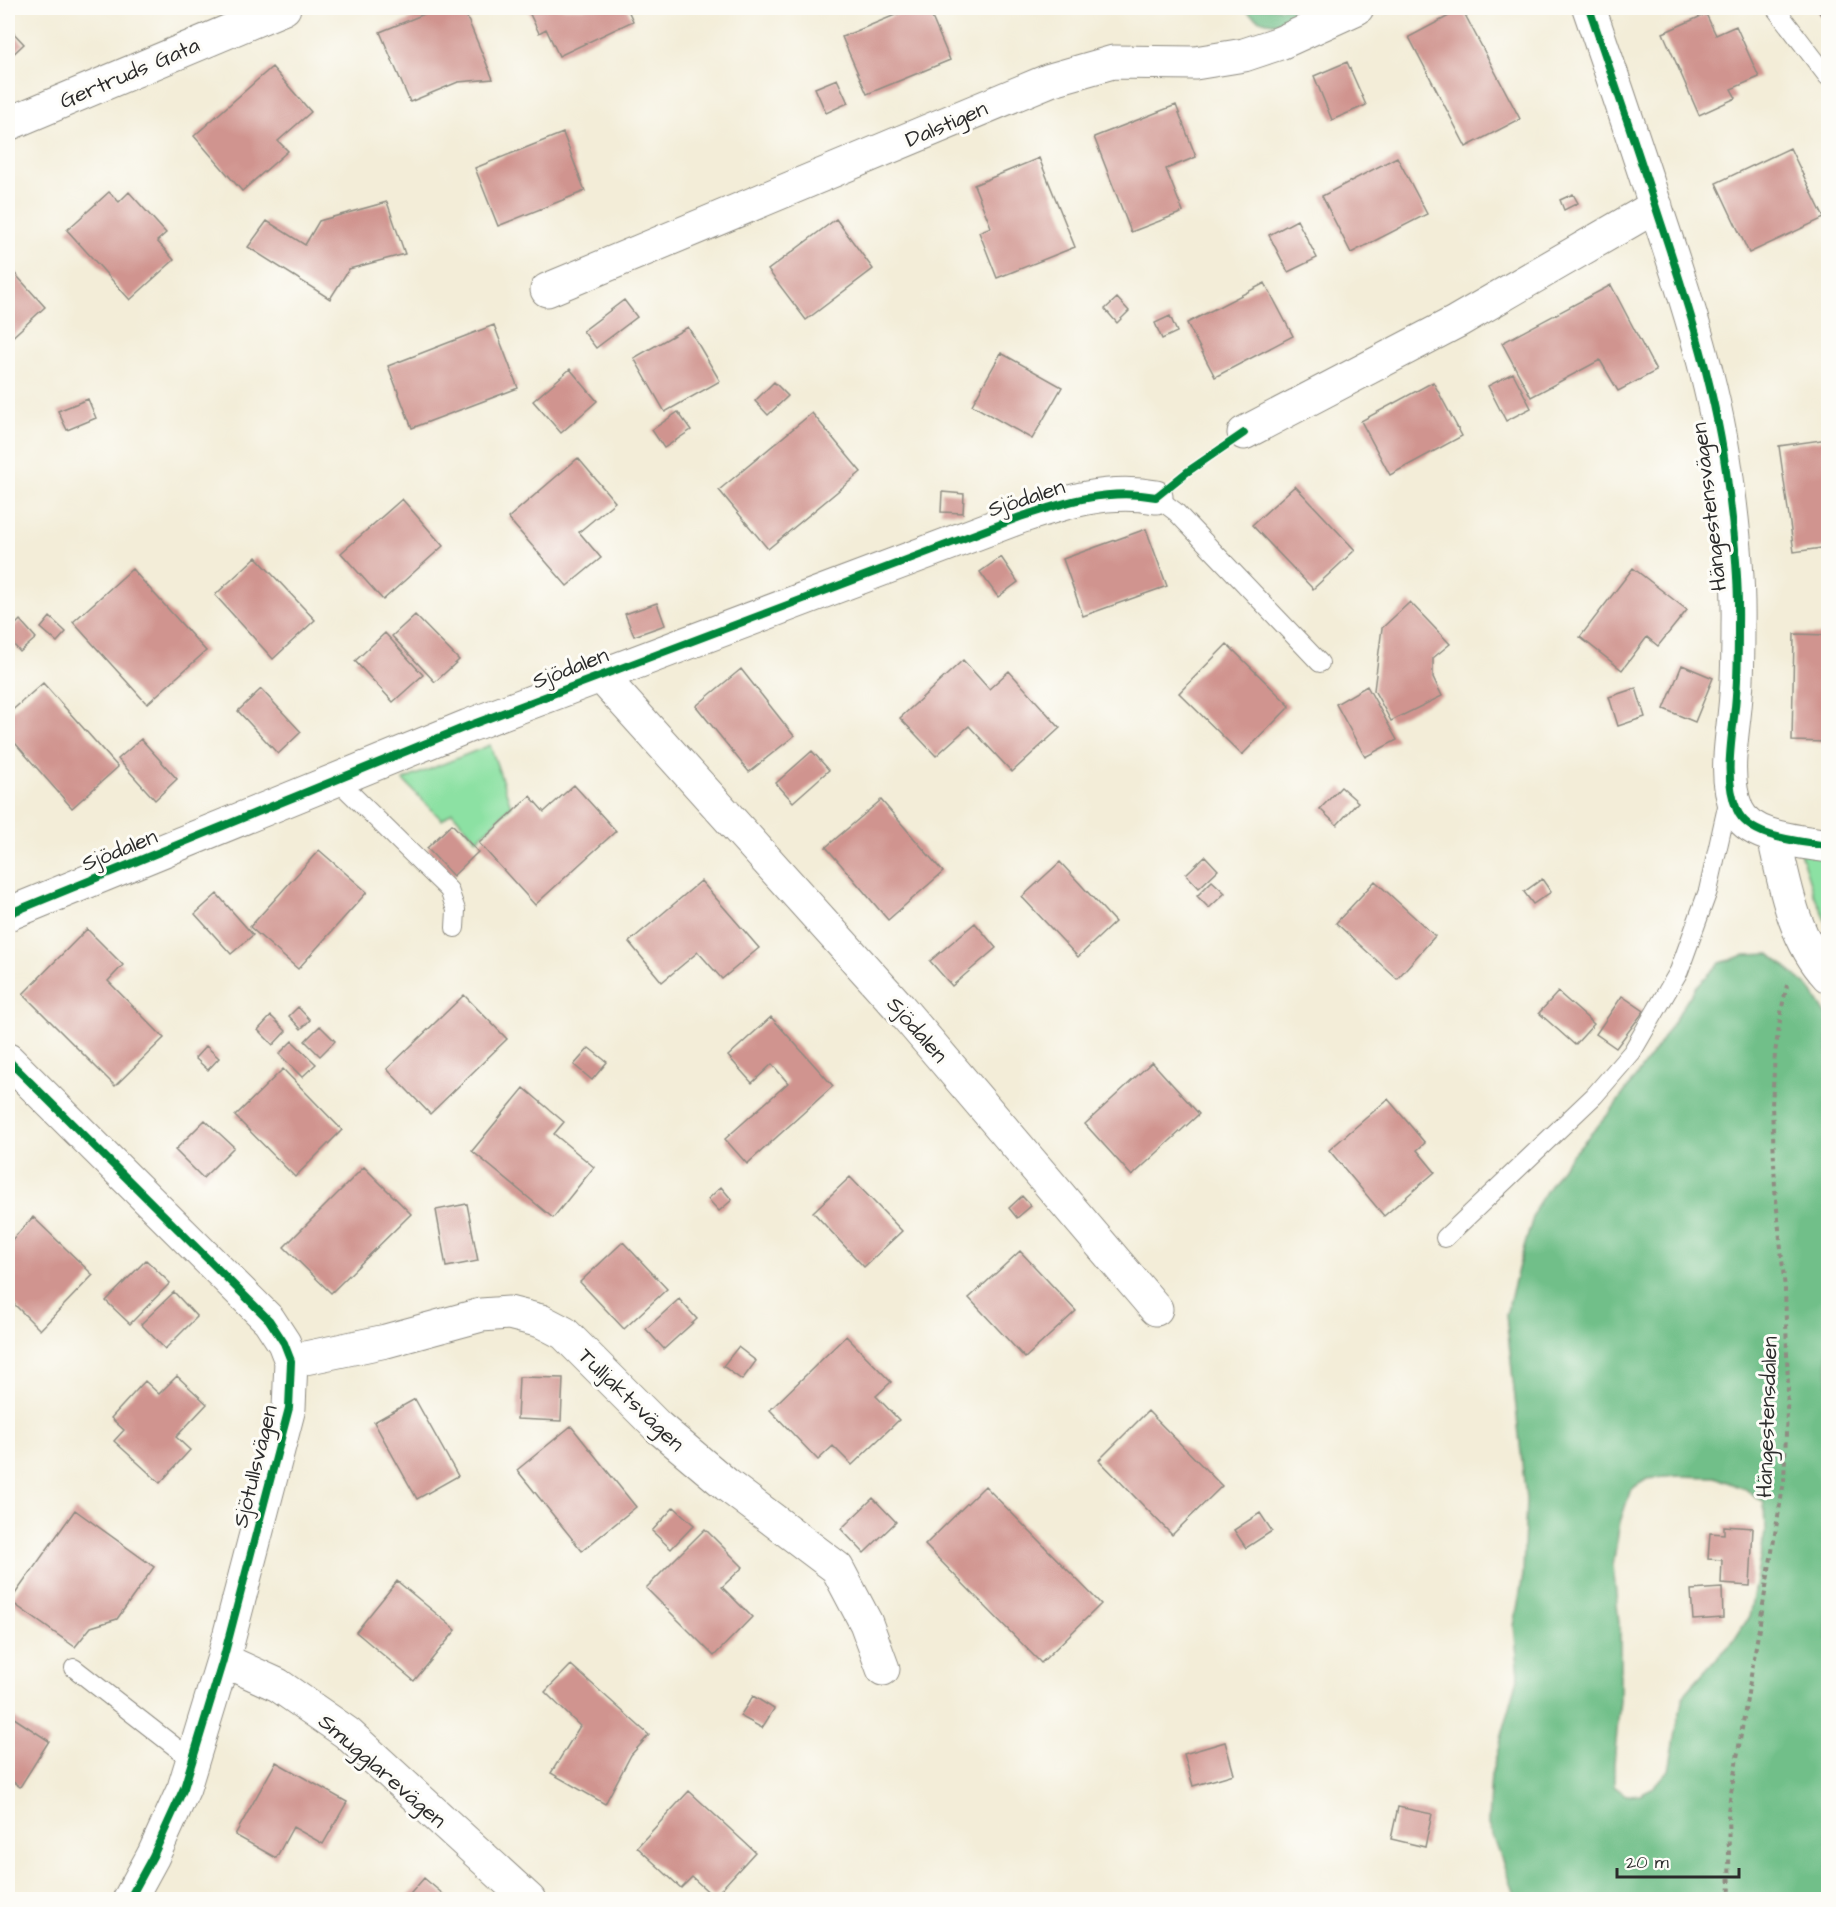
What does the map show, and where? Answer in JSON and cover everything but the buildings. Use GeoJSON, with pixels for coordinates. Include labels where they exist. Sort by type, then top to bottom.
{"type":"FeatureCollection","features":[{"type":"Feature","properties":{"kind":"street","name":"Gertruds Gata"},"geometry":{"type":"LineString","coordinates":[[8,124],[249,13],[284,8]]}},
{"type":"Feature","properties":{"kind":"street","name":"Dalstigen"},"geometry":{"type":"LineString","coordinates":[[547,290],[1050,80],[1113,62],[1195,63],[1244,55],[1280,43],[1356,8]]}},
{"type":"Feature","properties":{"kind":"street","name":"Hängestensvägen"},"geometry":{"type":"LineString","coordinates":[[1589,8],[1687,301],[1707,372],[1728,484],[1738,622],[1736,694],[1730,765],[1731,793],[1738,813],[1749,825],[1774,837],[1828,846]]}},
{"type":"Feature","properties":{"kind":"street"},"geometry":{"type":"LineString","coordinates":[[1244,433],[1456,322],[1656,207]]}},
{"type":"Feature","properties":{"kind":"street","name":"Sjödalen"},"geometry":{"type":"LineString","coordinates":[[8,914],[468,726],[1020,517],[1075,499],[1100,495],[1139,494],[1156,497]]}},
{"type":"Feature","properties":{"kind":"street","name":"Sjödalen"},"geometry":{"type":"LineString","coordinates":[[600,675],[899,1007],[1156,1309]]}},
{"type":"Feature","properties":{"kind":"street"},"geometry":{"type":"LineString","coordinates":[[1774,837],[1789,901],[1801,935],[1828,976]]}},
{"type":"Feature","properties":{"kind":"street","name":"Sjötullsvägen"},"geometry":{"type":"LineString","coordinates":[[8,1060],[269,1320],[284,1343],[291,1361],[289,1408],[223,1660],[184,1788],[153,1856],[129,1899]]}},
{"type":"Feature","properties":{"kind":"street","name":"Tulljaktsvägen"},"geometry":{"type":"LineString","coordinates":[[291,1361],[386,1341],[481,1315],[509,1313],[541,1321],[564,1333],[657,1426],[726,1485],[837,1568],[866,1623],[883,1670]]}},
{"type":"Feature","properties":{"kind":"street","name":"Smugglarevägen"},"geometry":{"type":"LineString","coordinates":[[223,1660],[278,1686],[347,1733],[529,1899]]}},
{"type":"Feature","properties":{"kind":"lane"},"geometry":{"type":"LineString","coordinates":[[1775,8],[1828,77]]}},
{"type":"Feature","properties":{"kind":"lane"},"geometry":{"type":"LineString","coordinates":[[1156,497],[1176,512],[1320,663]]}},
{"type":"Feature","properties":{"kind":"lane"},"geometry":{"type":"LineString","coordinates":[[337,780],[449,890],[456,910],[455,928]]}},
{"type":"Feature","properties":{"kind":"lane"},"geometry":{"type":"LineString","coordinates":[[1445,1238],[1594,1096],[1632,1052],[1679,971],[1708,891],[1731,793]]}},
{"type":"Feature","properties":{"kind":"lane"},"geometry":{"type":"LineString","coordinates":[[74,1668],[192,1760]]}},
{"type":"Feature","properties":{"kind":"green space"},"geometry":{"type":"Polygon","coordinates":[[[1244,8],[1322,8],[1292,21],[1272,23],[1262,21],[1244,8]]]}},
{"type":"Feature","properties":{"kind":"green space"},"geometry":{"type":"Polygon","coordinates":[[[490,745],[511,806],[477,840],[452,812],[442,820],[403,780],[490,745]]]}},
{"type":"Feature","properties":{"kind":"green space"},"geometry":{"type":"Polygon","coordinates":[[[1800,852],[1828,857],[1828,926],[1813,892],[1800,852]]]}},
{"type":"Feature","properties":{"kind":"green space"},"geometry":{"type":"Polygon","coordinates":[[[1770,954],[1809,987],[1828,1017],[1828,1899],[1516,1899],[1488,1822],[1491,1775],[1519,1675],[1514,1626],[1523,1575],[1526,1500],[1506,1315],[1536,1207],[1563,1165],[1611,1111],[1657,1047],[1695,988],[1720,963],[1745,955],[1770,954]],[[1676,1476],[1647,1479],[1631,1489],[1620,1522],[1613,1565],[1620,1633],[1620,1699],[1614,1786],[1626,1795],[1640,1794],[1654,1787],[1669,1770],[1683,1695],[1733,1642],[1749,1617],[1765,1532],[1764,1502],[1745,1489],[1716,1477],[1676,1476]]]}},
{"type":"Feature","properties":{"kind":"cycle path"},"geometry":{"type":"LineString","coordinates":[[1589,8],[1671,253],[1691,318],[1717,418],[1732,520],[1738,590],[1737,678],[1730,753],[1730,782],[1733,797],[1743,820],[1752,827],[1777,837],[1828,846]]}},
{"type":"Feature","properties":{"kind":"cycle path"},"geometry":{"type":"LineString","coordinates":[[8,914],[468,726],[1020,517],[1053,506],[1104,495],[1156,497],[1187,472],[1244,433]]}},
{"type":"Feature","properties":{"kind":"cycle path"},"geometry":{"type":"LineString","coordinates":[[8,1060],[269,1320],[284,1343],[291,1361],[289,1408],[223,1660],[184,1788],[153,1856],[129,1900]]}}]}
